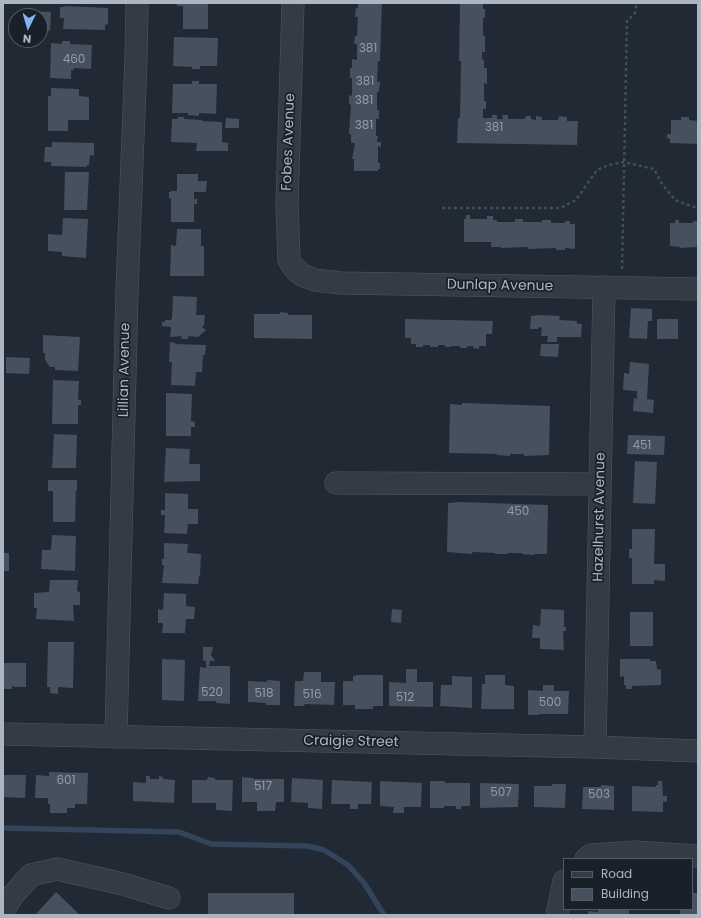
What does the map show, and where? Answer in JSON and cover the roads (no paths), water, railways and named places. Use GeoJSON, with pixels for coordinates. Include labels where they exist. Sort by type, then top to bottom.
{"type":"FeatureCollection","features":[{"type":"Feature","properties":{"kind":"street","name":"Lillian Avenue"},"geometry":{"type":"LineString","coordinates":[[116,737],[127,291],[137,3]]}},
{"type":"Feature","properties":{"kind":"street","name":"Fobes Avenue"},"geometry":{"type":"LineString","coordinates":[[293,3],[287,205],[289,260],[294,268],[302,275]]}},
{"type":"Feature","properties":{"kind":"street","name":"Dunlap Avenue"},"geometry":{"type":"LineString","coordinates":[[302,275],[315,280],[341,283],[698,289]]}},
{"type":"Feature","properties":{"kind":"street","name":"Hazelhurst Avenue"},"geometry":{"type":"LineString","coordinates":[[595,747],[600,484],[613,287]]}},
{"type":"Feature","properties":{"kind":"street"},"geometry":{"type":"LineString","coordinates":[[336,483],[600,484]]}},
{"type":"Feature","properties":{"kind":"street","name":"Craigie Street"},"geometry":{"type":"LineString","coordinates":[[3,734],[595,747],[698,752]]}},
{"type":"Feature","properties":{"kind":"street"},"geometry":{"type":"LineString","coordinates":[[587,858],[591,855],[635,852],[698,856]]}},
{"type":"Feature","properties":{"kind":"street"},"geometry":{"type":"LineString","coordinates":[[3,911],[14,894],[31,875],[58,869],[123,884],[168,900]]}},
{"type":"Feature","properties":{"kind":"street"},"geometry":{"type":"LineString","coordinates":[[557,915],[563,884]]}},
{"type":"Feature","properties":{"kind":"waterway"},"geometry":{"type":"LineString","coordinates":[[3,828],[179,832],[211,844],[308,846],[324,850],[348,865],[364,883],[384,915]]}}]}
